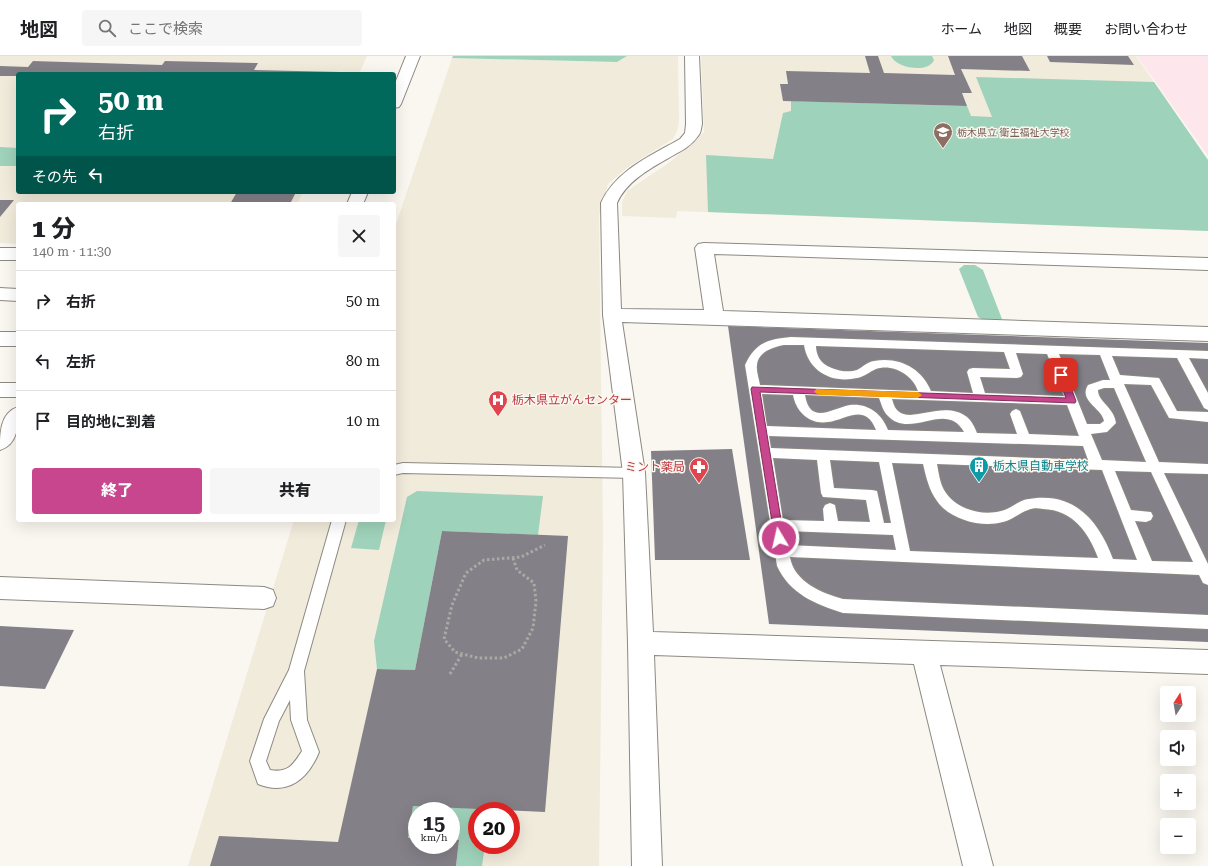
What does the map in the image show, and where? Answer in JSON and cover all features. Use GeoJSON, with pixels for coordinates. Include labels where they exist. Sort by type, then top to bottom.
{"type":"FeatureCollection","features":[{"type":"Feature","properties":{"kind":"street"},"geometry":{"type":"LineString","coordinates":[[396,99],[413,56]]}},
{"type":"Feature","properties":{"kind":"street"},"geometry":{"type":"LineString","coordinates":[[647,866],[641,643],[634,473],[612,315],[610,199],[615,189],[624,180],[685,142],[692,134],[694,124],[692,56]]}},
{"type":"Feature","properties":{"kind":"street"},"geometry":{"type":"LineString","coordinates":[[714,317],[704,248],[1208,264]]}},
{"type":"Feature","properties":{"kind":"street"},"geometry":{"type":"LineString","coordinates":[[0,254],[16,254]]}},
{"type":"Feature","properties":{"kind":"street"},"geometry":{"type":"LineString","coordinates":[[0,294],[16,295]]}},
{"type":"Feature","properties":{"kind":"street"},"geometry":{"type":"LineString","coordinates":[[612,315],[714,317],[1208,334]]}},
{"type":"Feature","properties":{"kind":"street"},"geometry":{"type":"LineString","coordinates":[[0,339],[16,339]]}},
{"type":"Feature","properties":{"kind":"street"},"geometry":{"type":"LineString","coordinates":[[0,390],[16,390]]}},
{"type":"Feature","properties":{"kind":"street"},"geometry":{"type":"LineString","coordinates":[[0,442],[16,418]]}},
{"type":"Feature","properties":{"kind":"street"},"geometry":{"type":"LineString","coordinates":[[0,588],[264,598]]}},
{"type":"Feature","properties":{"kind":"street"},"geometry":{"type":"LineString","coordinates":[[641,643],[1208,662]]}},
{"type":"Feature","properties":{"kind":"street"},"geometry":{"type":"LineString","coordinates":[[924,653],[978,866]]}},
{"type":"Feature","properties":{"kind":"lane"},"geometry":{"type":"LineString","coordinates":[[809,341],[811,352],[815,361],[824,369],[846,375],[860,373],[872,366],[889,364],[901,366],[911,371],[919,379],[924,387],[926,396]]}},
{"type":"Feature","properties":{"kind":"lane"},"geometry":{"type":"LineString","coordinates":[[1208,355],[809,341],[778,342],[763,347],[755,354],[751,365],[784,566],[791,578],[801,588],[822,600],[843,606],[1208,622]]}},
{"type":"Feature","properties":{"kind":"lane"},"geometry":{"type":"LineString","coordinates":[[980,398],[973,372],[1017,374],[1009,348]]}},
{"type":"Feature","properties":{"kind":"lane"},"geometry":{"type":"LineString","coordinates":[[1051,349],[1088,441],[1102,465],[1126,515],[1147,567]]}},
{"type":"Feature","properties":{"kind":"lane"},"geometry":{"type":"LineString","coordinates":[[781,551],[1147,567],[1205,567],[1155,467],[1104,351]]}},
{"type":"Feature","properties":{"kind":"lane"},"geometry":{"type":"LineString","coordinates":[[1181,354],[1208,405]]}},
{"type":"Feature","properties":{"kind":"lane"},"geometry":{"type":"LineString","coordinates":[[1083,429],[1098,430],[1108,426],[1111,417],[1095,402],[1092,397],[1092,388],[1103,384],[1117,382],[1155,381],[1173,415],[1208,417]]}},
{"type":"Feature","properties":{"kind":"lane"},"geometry":{"type":"LineString","coordinates":[[756,389],[1072,401]]}},
{"type":"Feature","properties":{"kind":"lane"},"geometry":{"type":"LineString","coordinates":[[798,391],[801,406],[805,411],[813,416],[822,418],[834,416],[849,410],[864,412],[873,416],[878,421],[882,427],[884,435]]}},
{"type":"Feature","properties":{"kind":"lane"},"geometry":{"type":"LineString","coordinates":[[884,394],[888,409],[893,415],[912,421],[938,413],[954,414],[968,424],[974,438]]}},
{"type":"Feature","properties":{"kind":"lane"},"geometry":{"type":"LineString","coordinates":[[1016,414],[1025,440]]}},
{"type":"Feature","properties":{"kind":"lane"},"geometry":{"type":"LineString","coordinates":[[762,431],[1088,441]]}},
{"type":"Feature","properties":{"kind":"lane"},"geometry":{"type":"LineString","coordinates":[[766,453],[1208,469]]}},
{"type":"Feature","properties":{"kind":"lane"},"geometry":{"type":"LineString","coordinates":[[823,455],[828,493],[872,495],[878,529]]}},
{"type":"Feature","properties":{"kind":"lane"},"geometry":{"type":"LineString","coordinates":[[885,458],[904,556]]}},
{"type":"Feature","properties":{"kind":"lane"},"geometry":{"type":"LineString","coordinates":[[929,459],[937,490],[947,503],[965,515],[986,519],[1004,517],[1028,504],[1044,502],[1065,508],[1082,517],[1095,533],[1108,565]]}},
{"type":"Feature","properties":{"kind":"lane"},"geometry":{"type":"LineString","coordinates":[[396,470],[403,468],[634,473]]}},
{"type":"Feature","properties":{"kind":"lane"},"geometry":{"type":"LineString","coordinates":[[830,509],[832,527]]}},
{"type":"Feature","properties":{"kind":"lane"},"geometry":{"type":"LineString","coordinates":[[1126,515],[1146,516]]}},
{"type":"Feature","properties":{"kind":"lane"},"geometry":{"type":"LineString","coordinates":[[296,670],[299,720],[311,752],[298,773],[279,781],[264,778],[258,761],[272,719],[296,670],[339,522]]}},
{"type":"Feature","properties":{"kind":"lane"},"geometry":{"type":"LineString","coordinates":[[777,525],[899,529]]}},
{"type":"Feature","properties":{"kind":"path"},"geometry":{"type":"LineString","coordinates":[[514,558],[514,565],[523,576],[534,583],[536,601],[533,628],[522,649],[504,658],[478,658],[455,652],[444,639],[452,605],[466,573],[484,560],[521,557],[545,545]]}},
{"type":"Feature","properties":{"kind":"path"},"geometry":{"type":"LineString","coordinates":[[450,674],[462,654]]}},
{"type":"Feature","properties":{"kind":"shaded area"},"geometry":{"type":"Polygon","coordinates":[[[0,56],[367,56],[360,72],[16,72],[16,194],[302,194],[298,202],[16,202],[16,244],[0,243],[0,56]]]}},
{"type":"Feature","properties":{"kind":"shaded area","name":"栃木県立がんセンター"},"geometry":{"type":"Polygon","coordinates":[[[627,56],[678,56],[679,121],[677,131],[673,139],[628,167],[608,184],[599,215],[603,533],[599,866],[188,866],[293,522],[396,522],[396,224],[452,58],[617,62],[627,56]]]}},
{"type":"Feature","properties":{"kind":"shaded area","name":"栃木県立 衛生福祉大学校"},"geometry":{"type":"Polygon","coordinates":[[[701,56],[1136,56],[1208,160],[1208,231],[677,211],[676,218],[622,216],[622,202],[627,191],[670,162],[704,132],[701,56]]]}},
{"type":"Feature","properties":{"kind":"shaded area"},"geometry":{"type":"Polygon","coordinates":[[[1137,56],[1208,56],[1208,156],[1137,56]]]}},
{"type":"Feature","properties":{"kind":"green space"},"geometry":{"type":"Polygon","coordinates":[[[453,56],[627,56],[617,62],[452,58],[453,56]]]}},
{"type":"Feature","properties":{"kind":"green space"},"geometry":{"type":"Polygon","coordinates":[[[891,56],[932,56],[934,60],[931,64],[925,67],[912,68],[899,64],[891,56]]]}},
{"type":"Feature","properties":{"kind":"green space","name":"栃木県立 衛生福祉大学校"},"geometry":{"type":"Polygon","coordinates":[[[976,77],[1154,82],[1208,160],[1208,231],[708,212],[706,155],[773,159],[783,113],[791,111],[791,101],[967,106],[971,116],[992,117],[976,77]]]}},
{"type":"Feature","properties":{"kind":"green space"},"geometry":{"type":"Polygon","coordinates":[[[0,147],[16,148],[16,166],[0,166],[0,147]]]}},
{"type":"Feature","properties":{"kind":"green space"},"geometry":{"type":"Polygon","coordinates":[[[964,265],[975,265],[983,270],[1002,319],[992,324],[978,317],[959,269],[964,265]]]}},
{"type":"Feature","properties":{"kind":"green space"},"geometry":{"type":"Polygon","coordinates":[[[417,491],[543,496],[538,535],[442,531],[415,670],[377,669],[374,641],[407,497],[417,491]]]}},
{"type":"Feature","properties":{"kind":"green space"},"geometry":{"type":"Polygon","coordinates":[[[358,522],[386,522],[379,550],[351,548],[358,522]]]}},
{"type":"Feature","properties":{"kind":"green space"},"geometry":{"type":"Polygon","coordinates":[[[460,808],[468,808],[468,854],[484,854],[482,866],[456,866],[457,854],[460,854],[460,808]]]}},
{"type":"Feature","properties":{"kind":"building"},"geometry":{"type":"Polygon","coordinates":[[[865,56],[878,56],[884,73],[955,75],[948,56],[1022,56],[1030,71],[961,69],[972,93],[962,93],[967,106],[783,101],[780,84],[788,84],[786,71],[870,73],[865,56]]]}},
{"type":"Feature","properties":{"kind":"building"},"geometry":{"type":"Polygon","coordinates":[[[1047,56],[1128,56],[1134,65],[1050,62],[1047,56]]]}},
{"type":"Feature","properties":{"kind":"building"},"geometry":{"type":"Polygon","coordinates":[[[33,61],[162,65],[165,61],[258,63],[254,70],[340,72],[16,72],[16,76],[0,76],[0,66],[28,67],[33,61]]]}},
{"type":"Feature","properties":{"kind":"building"},"geometry":{"type":"Polygon","coordinates":[[[236,194],[295,194],[291,202],[231,202],[236,194]]]}},
{"type":"Feature","properties":{"kind":"building"},"geometry":{"type":"Polygon","coordinates":[[[0,200],[14,200],[0,217],[0,200]]]}},
{"type":"Feature","properties":{"kind":"building","name":"栃木県自動車学校"},"geometry":{"type":"Polygon","coordinates":[[[728,326],[1208,343],[1208,642],[769,624],[728,326]]]}},
{"type":"Feature","properties":{"kind":"building"},"geometry":{"type":"Polygon","coordinates":[[[732,449],[750,560],[655,560],[651,451],[732,449]]]}},
{"type":"Feature","properties":{"kind":"building"},"geometry":{"type":"Polygon","coordinates":[[[442,531],[568,536],[545,812],[520,811],[520,802],[468,802],[468,808],[460,808],[460,802],[408,802],[408,854],[457,854],[456,866],[210,866],[219,836],[338,842],[377,669],[415,670],[442,531]]]}},
{"type":"Feature","properties":{"kind":"building"},"geometry":{"type":"Polygon","coordinates":[[[0,626],[74,630],[45,689],[0,686],[0,626]]]}},
{"type":"Feature","properties":{"kind":"slow traffic"},"geometry":{"type":"LineString","coordinates":[[819,392],[918,395]]}},
{"type":"Feature","properties":{"kind":"place","name":"栃木県立 衛生福祉大学校"},"geometry":{"type":"Point","coordinates":[943,149]}},
{"type":"Feature","properties":{"kind":"place","name":"栃木県立がんセンター"},"geometry":{"type":"Point","coordinates":[498,417]}},
{"type":"Feature","properties":{"kind":"place","name":"栃木県自動車学校"},"geometry":{"type":"Point","coordinates":[979,483]}},
{"type":"Feature","properties":{"kind":"place","name":"ミント薬局"},"geometry":{"type":"Point","coordinates":[699,484]}},
{"type":"Feature","properties":{"kind":"route"},"geometry":{"type":"LineString","coordinates":[[779,538],[756,389],[1072,401],[1061,375]]}}]}
